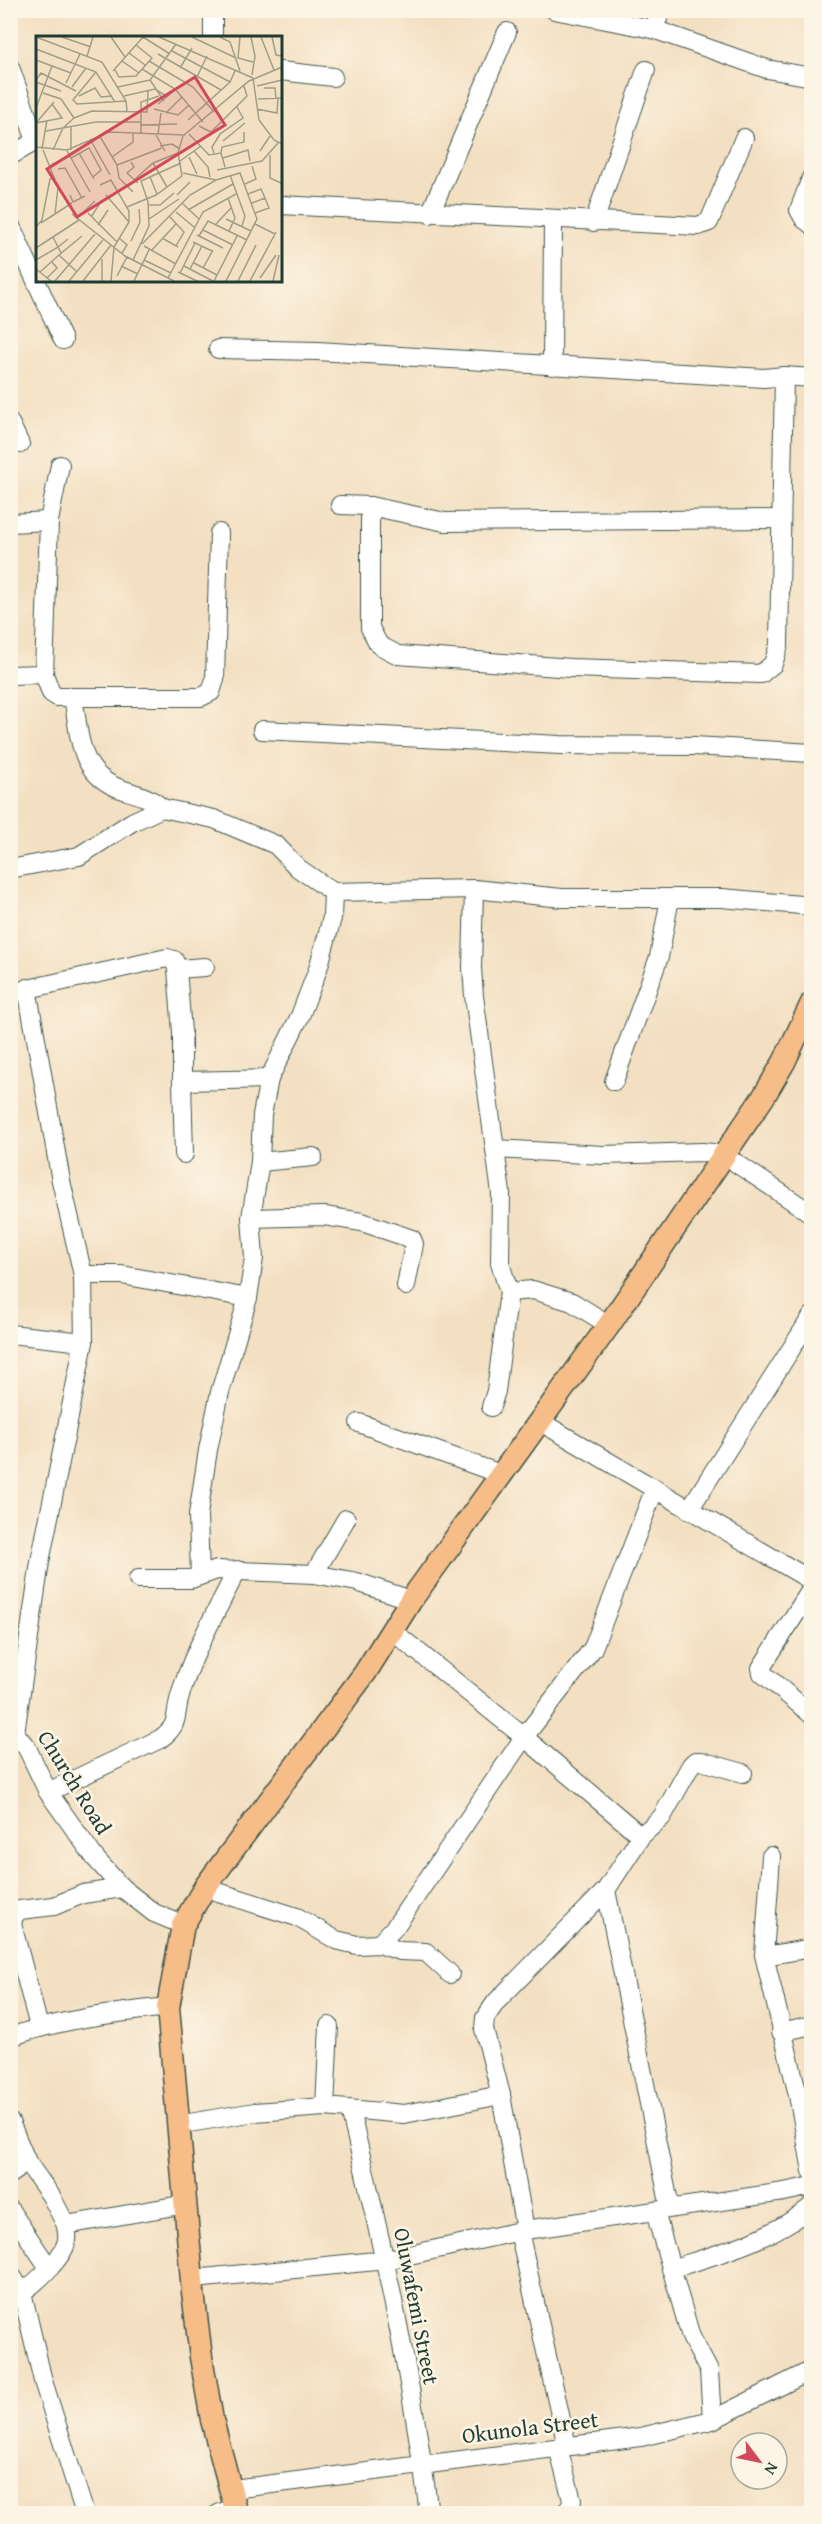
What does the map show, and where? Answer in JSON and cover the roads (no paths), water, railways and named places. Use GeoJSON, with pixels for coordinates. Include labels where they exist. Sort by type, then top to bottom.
{"type":"FeatureCollection","features":[{"type":"Feature","properties":{"kind":"main road"},"geometry":{"type":"LineString","coordinates":[[236,2507],[216,2382],[189,2123],[180,1993],[193,1932],[215,1891],[257,1824],[365,1673],[411,1600],[500,1474],[544,1424],[729,1160],[784,1062],[812,1004]]}},
{"type":"Feature","properties":{"kind":"main road"},"geometry":{"type":"LineString","coordinates":[[236,2507],[212,2420],[201,2357],[168,2007],[183,1925],[205,1887],[374,1679],[609,1325],[729,1160],[778,1099],[812,1034]]}},
{"type":"Feature","properties":{"kind":"street"},"geometry":{"type":"LineString","coordinates":[[213,10],[213,36]]}},
{"type":"Feature","properties":{"kind":"street"},"geometry":{"type":"LineString","coordinates":[[554,10],[652,29],[767,69],[812,78]]}},
{"type":"Feature","properties":{"kind":"street"},"geometry":{"type":"LineString","coordinates":[[652,29],[662,10]]}},
{"type":"Feature","properties":{"kind":"street"},"geometry":{"type":"LineString","coordinates":[[430,214],[507,32]]}},
{"type":"Feature","properties":{"kind":"street"},"geometry":{"type":"LineString","coordinates":[[10,68],[36,138]]}},
{"type":"Feature","properties":{"kind":"street"},"geometry":{"type":"LineString","coordinates":[[594,222],[646,70]]}},
{"type":"Feature","properties":{"kind":"street"},"geometry":{"type":"LineString","coordinates":[[282,71],[333,77]]}},
{"type":"Feature","properties":{"kind":"street"},"geometry":{"type":"LineString","coordinates":[[282,205],[698,226],[710,222],[744,138]]}},
{"type":"Feature","properties":{"kind":"street"},"geometry":{"type":"LineString","coordinates":[[10,156],[36,142]]}},
{"type":"Feature","properties":{"kind":"street"},"geometry":{"type":"LineString","coordinates":[[812,176],[799,210],[804,219],[812,225]]}},
{"type":"Feature","properties":{"kind":"street"},"geometry":{"type":"LineString","coordinates":[[552,366],[554,220]]}},
{"type":"Feature","properties":{"kind":"street"},"geometry":{"type":"LineString","coordinates":[[10,224],[36,281]]}},
{"type":"Feature","properties":{"kind":"street"},"geometry":{"type":"LineString","coordinates":[[36,282],[63,340]]}},
{"type":"Feature","properties":{"kind":"street"},"geometry":{"type":"LineString","coordinates":[[218,349],[317,351],[764,378],[784,376],[812,378]]}},
{"type":"Feature","properties":{"kind":"street"},"geometry":{"type":"LineString","coordinates":[[370,506],[370,628],[379,645],[398,655],[571,668],[761,674],[773,664],[779,645],[784,376]]}},
{"type":"Feature","properties":{"kind":"street"},"geometry":{"type":"LineString","coordinates":[[10,423],[20,444]]}},
{"type":"Feature","properties":{"kind":"street"},"geometry":{"type":"LineString","coordinates":[[60,465],[49,521],[44,674],[51,693],[57,697],[201,697],[211,692],[215,679],[219,533]]}},
{"type":"Feature","properties":{"kind":"street"},"geometry":{"type":"LineString","coordinates":[[339,505],[370,506],[445,522],[782,519]]}},
{"type":"Feature","properties":{"kind":"street"},"geometry":{"type":"LineString","coordinates":[[10,523],[49,521]]}},
{"type":"Feature","properties":{"kind":"street"},"geometry":{"type":"LineString","coordinates":[[10,675],[44,674]]}},
{"type":"Feature","properties":{"kind":"street"},"geometry":{"type":"LineString","coordinates":[[73,698],[86,762],[106,784],[152,799],[162,808],[214,819],[276,845],[298,868],[333,892],[474,889],[562,898],[722,898],[812,906]]}},
{"type":"Feature","properties":{"kind":"street"},"geometry":{"type":"LineString","coordinates":[[262,730],[560,745],[694,746],[812,753]]}},
{"type":"Feature","properties":{"kind":"street"},"geometry":{"type":"LineString","coordinates":[[10,869],[79,856],[132,822],[162,808]]}},
{"type":"Feature","properties":{"kind":"street"},"geometry":{"type":"LineString","coordinates":[[474,889],[472,968],[474,996],[501,1203],[500,1263],[509,1292],[496,1391],[490,1407]]}},
{"type":"Feature","properties":{"kind":"street"},"geometry":{"type":"LineString","coordinates":[[200,1575],[198,1515],[208,1450],[220,1392],[248,1298],[254,1258],[251,1218],[260,1162],[262,1115],[270,1079],[300,1016],[318,969],[332,918],[333,892]]}},
{"type":"Feature","properties":{"kind":"street"},"geometry":{"type":"LineString","coordinates":[[614,1080],[659,957],[670,898]]}},
{"type":"Feature","properties":{"kind":"street"},"geometry":{"type":"LineString","coordinates":[[13,1732],[40,1562],[84,1342],[83,1275],[19,991],[167,958],[174,960],[177,969],[183,1032],[184,1154]]}},
{"type":"Feature","properties":{"kind":"street"},"geometry":{"type":"LineString","coordinates":[[177,969],[205,967]]}},
{"type":"Feature","properties":{"kind":"street"},"geometry":{"type":"LineString","coordinates":[[182,1081],[270,1079]]}},
{"type":"Feature","properties":{"kind":"street"},"geometry":{"type":"LineString","coordinates":[[495,1149],[603,1155],[713,1153],[729,1160],[812,1214]]}},
{"type":"Feature","properties":{"kind":"street"},"geometry":{"type":"LineString","coordinates":[[260,1162],[313,1157]]}},
{"type":"Feature","properties":{"kind":"street"},"geometry":{"type":"LineString","coordinates":[[251,1218],[324,1216],[362,1222],[412,1239],[414,1244],[406,1286]]}},
{"type":"Feature","properties":{"kind":"street"},"geometry":{"type":"LineString","coordinates":[[83,1275],[132,1277],[248,1298]]}},
{"type":"Feature","properties":{"kind":"street"},"geometry":{"type":"LineString","coordinates":[[509,1292],[533,1290],[572,1302],[609,1325]]}},
{"type":"Feature","properties":{"kind":"street"},"geometry":{"type":"LineString","coordinates":[[689,1510],[812,1316]]}},
{"type":"Feature","properties":{"kind":"street"},"geometry":{"type":"LineString","coordinates":[[10,1334],[84,1342]]}},
{"type":"Feature","properties":{"kind":"street"},"geometry":{"type":"LineString","coordinates":[[359,1423],[500,1474]]}},
{"type":"Feature","properties":{"kind":"street"},"geometry":{"type":"LineString","coordinates":[[544,1424],[812,1581]]}},
{"type":"Feature","properties":{"kind":"street"},"geometry":{"type":"LineString","coordinates":[[379,1944],[395,1927],[524,1737],[593,1648],[655,1488]]}},
{"type":"Feature","properties":{"kind":"street"},"geometry":{"type":"LineString","coordinates":[[315,1574],[346,1519]]}},
{"type":"Feature","properties":{"kind":"street"},"geometry":{"type":"LineString","coordinates":[[138,1579],[191,1579],[217,1570],[315,1574],[357,1582],[411,1600]]}},
{"type":"Feature","properties":{"kind":"street"},"geometry":{"type":"LineString","coordinates":[[48,1792],[160,1739],[171,1731],[177,1721],[178,1702],[186,1674],[237,1570]]}},
{"type":"Feature","properties":{"kind":"street"},"geometry":{"type":"LineString","coordinates":[[812,1588],[762,1663],[762,1673],[812,1715]]}},
{"type":"Feature","properties":{"kind":"street"},"geometry":{"type":"LineString","coordinates":[[401,1638],[524,1737],[641,1836]]}},
{"type":"Feature","properties":{"kind":"street","name":"Church Road"},"geometry":{"type":"LineString","coordinates":[[13,1732],[27,1748],[48,1792],[95,1858],[122,1888],[154,1912],[183,1925]]}},
{"type":"Feature","properties":{"kind":"street"},"geometry":{"type":"LineString","coordinates":[[564,2514],[571,2506],[572,2500],[522,2230],[501,2096],[484,2028],[485,2018],[496,2002],[606,1890],[641,1836],[662,1817],[695,1761],[743,1773]]}},
{"type":"Feature","properties":{"kind":"street"},"geometry":{"type":"LineString","coordinates":[[771,1856],[765,1918],[765,1956],[781,2032],[798,2095],[812,2171]]}},
{"type":"Feature","properties":{"kind":"street"},"geometry":{"type":"LineString","coordinates":[[39,2027],[12,1924],[14,1916],[20,1910],[54,1906],[83,1894],[122,1888]]}},
{"type":"Feature","properties":{"kind":"street"},"geometry":{"type":"LineString","coordinates":[[606,1890],[663,2210],[671,2269],[692,2337],[709,2371],[712,2420]]}},
{"type":"Feature","properties":{"kind":"street"},"geometry":{"type":"LineString","coordinates":[[215,1891],[297,1917],[336,1940],[357,1945],[379,1944],[400,1951],[426,1952],[450,1974]]}},
{"type":"Feature","properties":{"kind":"street"},"geometry":{"type":"LineString","coordinates":[[765,1956],[812,1948]]}},
{"type":"Feature","properties":{"kind":"street"},"geometry":{"type":"LineString","coordinates":[[10,2037],[39,2027],[91,2015],[168,2007]]}},
{"type":"Feature","properties":{"kind":"street"},"geometry":{"type":"LineString","coordinates":[[781,2032],[812,2025]]}},
{"type":"Feature","properties":{"kind":"street"},"geometry":{"type":"LineString","coordinates":[[325,2107],[329,2026]]}},
{"type":"Feature","properties":{"kind":"street"},"geometry":{"type":"LineString","coordinates":[[189,2123],[255,2112],[325,2107],[404,2114],[501,2096]]}},
{"type":"Feature","properties":{"kind":"street","name":"Oluwafemi Street"},"geometry":{"type":"LineString","coordinates":[[350,2110],[386,2260],[423,2463],[429,2514]]}},
{"type":"Feature","properties":{"kind":"street"},"geometry":{"type":"LineString","coordinates":[[10,2122],[27,2162],[51,2196],[66,2225],[67,2239],[63,2249],[49,2268],[33,2285],[22,2292]]}},
{"type":"Feature","properties":{"kind":"street"},"geometry":{"type":"LineString","coordinates":[[10,2174],[27,2162]]}},
{"type":"Feature","properties":{"kind":"street"},"geometry":{"type":"LineString","coordinates":[[204,2278],[386,2260],[522,2230],[812,2186]]}},
{"type":"Feature","properties":{"kind":"street"},"geometry":{"type":"LineString","coordinates":[[66,2225],[186,2204]]}},
{"type":"Feature","properties":{"kind":"street"},"geometry":{"type":"LineString","coordinates":[[671,2269],[739,2248],[786,2225],[812,2206]]}},
{"type":"Feature","properties":{"kind":"street"},"geometry":{"type":"LineString","coordinates":[[10,2210],[49,2268]]}},
{"type":"Feature","properties":{"kind":"street"},"geometry":{"type":"LineString","coordinates":[[10,2273],[22,2292],[43,2381],[85,2514]]}},
{"type":"Feature","properties":{"kind":"street","name":"Okunola Street"},"geometry":{"type":"LineString","coordinates":[[236,2507],[423,2463],[641,2437],[712,2420],[812,2370]]}}]}
